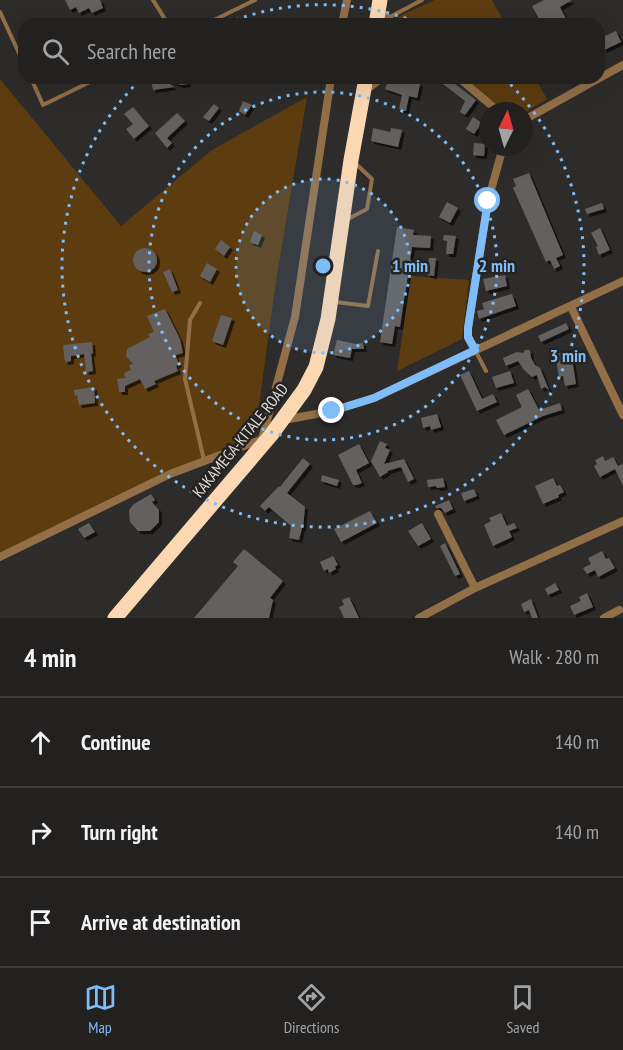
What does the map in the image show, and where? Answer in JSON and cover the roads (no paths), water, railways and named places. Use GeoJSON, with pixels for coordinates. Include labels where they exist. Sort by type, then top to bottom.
{"type":"FeatureCollection","features":[{"type":"Feature","properties":{"kind":"highway","name":"KAKAMEGA-KITALE ROAD"},"geometry":{"type":"LineString","coordinates":[[115,618],[128,612],[267,437],[284,420],[316,367],[326,332],[351,160],[365,84]]}},
{"type":"Feature","properties":{"kind":"street"},"geometry":{"type":"LineString","coordinates":[[343,18],[347,0]]}},
{"type":"Feature","properties":{"kind":"street"},"geometry":{"type":"LineString","coordinates":[[605,75],[623,65]]}},
{"type":"Feature","properties":{"kind":"street"},"geometry":{"type":"LineString","coordinates":[[0,557],[170,474],[267,437],[295,317],[330,84]]}},
{"type":"Feature","properties":{"kind":"street"},"geometry":{"type":"LineString","coordinates":[[466,84],[487,102]]}},
{"type":"Feature","properties":{"kind":"street"},"geometry":{"type":"LineString","coordinates":[[533,115],[589,84]]}},
{"type":"Feature","properties":{"kind":"street"},"geometry":{"type":"LineString","coordinates":[[475,350],[468,337],[468,328],[488,201],[500,156]]}},
{"type":"Feature","properties":{"kind":"street"},"geometry":{"type":"LineString","coordinates":[[284,420],[332,411],[374,398],[623,281]]}},
{"type":"Feature","properties":{"kind":"street"},"geometry":{"type":"LineString","coordinates":[[571,307],[623,415]]}},
{"type":"Feature","properties":{"kind":"street"},"geometry":{"type":"LineString","coordinates":[[438,514],[476,588]]}},
{"type":"Feature","properties":{"kind":"street"},"geometry":{"type":"LineString","coordinates":[[419,618],[476,588],[623,521]]}},
{"type":"Feature","properties":{"kind":"street"},"geometry":{"type":"LineString","coordinates":[[604,618],[619,610]]}},
{"type":"Feature","properties":{"kind":"lane"},"geometry":{"type":"LineString","coordinates":[[153,0],[164,18]]}},
{"type":"Feature","properties":{"kind":"lane"},"geometry":{"type":"LineString","coordinates":[[218,18],[255,0]]}},
{"type":"Feature","properties":{"kind":"lane"},"geometry":{"type":"LineString","coordinates":[[383,15],[422,0]]}},
{"type":"Feature","properties":{"kind":"lane"},"geometry":{"type":"LineString","coordinates":[[0,12],[18,51]]}},
{"type":"Feature","properties":{"kind":"lane"},"geometry":{"type":"LineString","coordinates":[[34,84],[43,105],[86,84]]}},
{"type":"Feature","properties":{"kind":"lane"},"geometry":{"type":"LineString","coordinates":[[363,95],[377,84]]}},
{"type":"Feature","properties":{"kind":"lane"},"geometry":{"type":"LineString","coordinates":[[343,221],[368,209],[372,179],[351,160]]}},
{"type":"Feature","properties":{"kind":"lane"},"geometry":{"type":"LineString","coordinates":[[331,302],[368,306],[378,251]]}},
{"type":"Feature","properties":{"kind":"lane"},"geometry":{"type":"LineString","coordinates":[[200,303],[190,320],[185,379],[204,461]]}},
{"type":"Feature","properties":{"kind":"lane"},"geometry":{"type":"LineString","coordinates":[[475,350],[486,372]]}}]}
